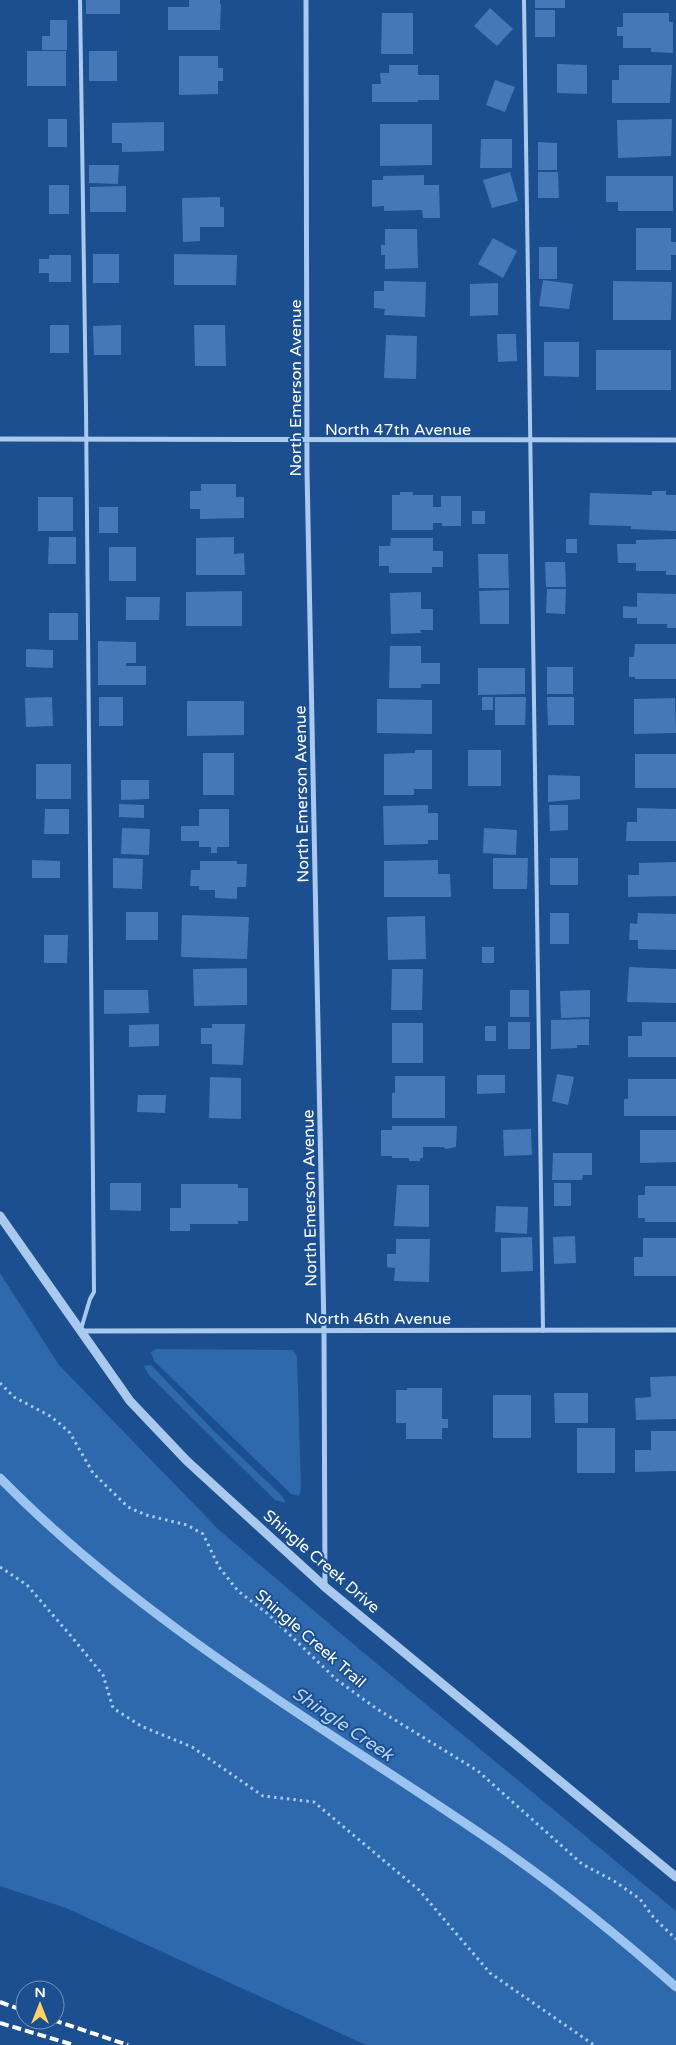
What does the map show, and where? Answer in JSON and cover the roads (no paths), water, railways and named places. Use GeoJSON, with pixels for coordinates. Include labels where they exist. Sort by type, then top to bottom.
{"type":"FeatureCollection","features":[{"type":"Feature","properties":{"kind":"street","name":"North Emerson Avenue"},"geometry":{"type":"LineString","coordinates":[[306,0],[307,441],[324,1330],[325,1586]]}},
{"type":"Feature","properties":{"kind":"street","name":"North 47th Avenue"},"geometry":{"type":"LineString","coordinates":[[0,439],[529,442],[676,440]]}},
{"type":"Feature","properties":{"kind":"street","name":"Shingle Creek Drive"},"geometry":{"type":"LineString","coordinates":[[0,1216],[130,1402],[186,1461],[325,1586],[676,1878]]}},
{"type":"Feature","properties":{"kind":"street","name":"North 46th Avenue"},"geometry":{"type":"LineString","coordinates":[[81,1331],[676,1330]]}},
{"type":"Feature","properties":{"kind":"lane"},"geometry":{"type":"LineString","coordinates":[[80,0],[94,1292],[90,1299],[81,1331]]}},
{"type":"Feature","properties":{"kind":"lane"},"geometry":{"type":"LineString","coordinates":[[524,0],[543,1331]]}},
{"type":"Feature","properties":{"kind":"waterway","name":"Shingle Creek"},"geometry":{"type":"LineString","coordinates":[[0,1478],[54,1530],[170,1624],[230,1667],[530,1868],[604,1926],[676,1987]]}},
{"type":"Feature","properties":{"kind":"railway"},"geometry":{"type":"LineString","coordinates":[[0,2002],[15,2007]]}},
{"type":"Feature","properties":{"kind":"railway"},"geometry":{"type":"LineString","coordinates":[[0,2023],[74,2045]]}},
{"type":"Feature","properties":{"kind":"railway"},"geometry":{"type":"LineString","coordinates":[[65,2024],[128,2045]]}}]}
